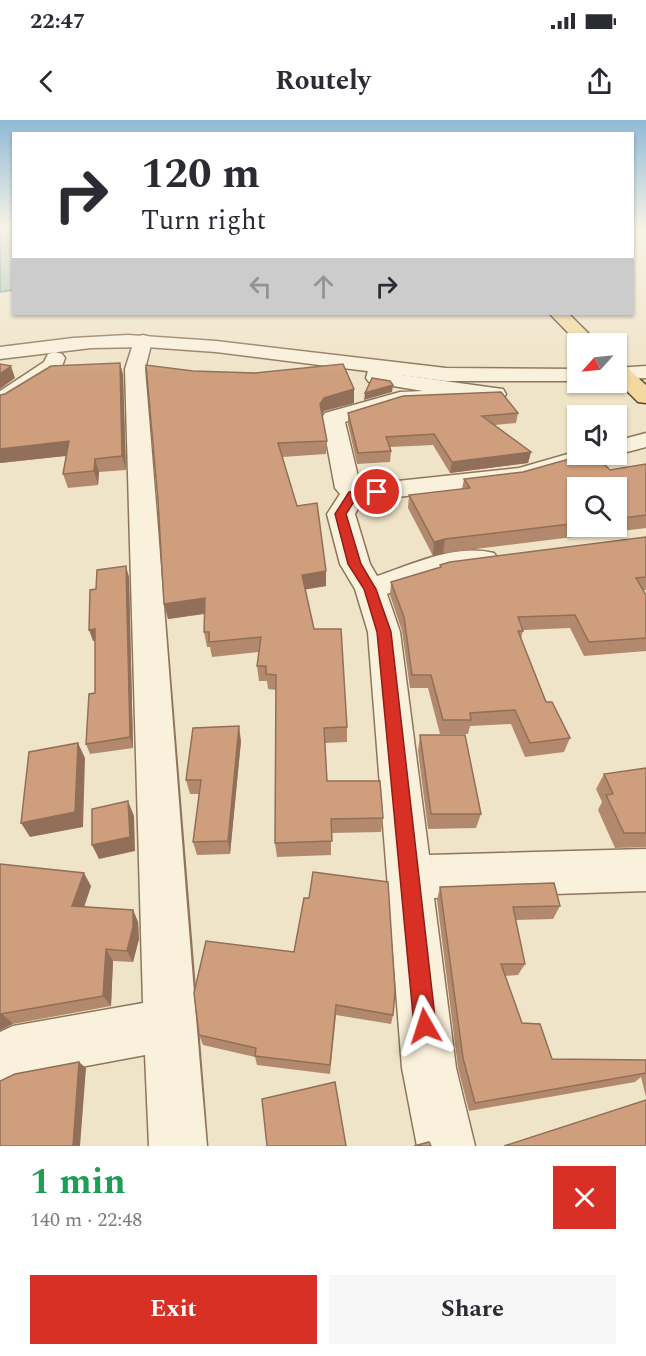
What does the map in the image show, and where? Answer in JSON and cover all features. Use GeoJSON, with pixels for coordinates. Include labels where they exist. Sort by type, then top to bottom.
{"type":"FeatureCollection","features":[{"type":"Feature","properties":{"kind":"main road"},"geometry":{"type":"LineString","coordinates":[[560,315],[579,333]]}},
{"type":"Feature","properties":{"kind":"main road"},"geometry":{"type":"LineString","coordinates":[[627,379],[646,397]]}},
{"type":"Feature","properties":{"kind":"street"},"geometry":{"type":"LineString","coordinates":[[0,353],[62,345],[142,358]]}},
{"type":"Feature","properties":{"kind":"street"},"geometry":{"type":"LineString","coordinates":[[0,362],[55,358],[142,358],[195,353],[360,365],[468,376],[567,375]]}},
{"type":"Feature","properties":{"kind":"street"},"geometry":{"type":"LineString","coordinates":[[0,400],[54,365],[55,358]]}},
{"type":"Feature","properties":{"kind":"street"},"geometry":{"type":"LineString","coordinates":[[142,358],[161,878],[178,1146]]}},
{"type":"Feature","properties":{"kind":"street"},"geometry":{"type":"LineString","coordinates":[[289,374],[321,372],[360,365],[376,378],[495,394],[400,398],[333,418],[348,488],[353,494]]}},
{"type":"Feature","properties":{"kind":"street"},"geometry":{"type":"LineString","coordinates":[[627,372],[646,372]]}},
{"type":"Feature","properties":{"kind":"street"},"geometry":{"type":"LineString","coordinates":[[627,445],[646,440]]}},
{"type":"Feature","properties":{"kind":"street"},"geometry":{"type":"LineString","coordinates":[[353,494],[520,475],[567,462]]}},
{"type":"Feature","properties":{"kind":"street"},"geometry":{"type":"LineString","coordinates":[[353,494],[340,514],[355,564],[370,589],[384,632],[429,1068],[446,1146]]}},
{"type":"Feature","properties":{"kind":"street"},"geometry":{"type":"LineString","coordinates":[[370,589],[443,564],[506,557]]}},
{"type":"Feature","properties":{"kind":"street"},"geometry":{"type":"LineString","coordinates":[[410,877],[646,870]]}},
{"type":"Feature","properties":{"kind":"street"},"geometry":{"type":"LineString","coordinates":[[0,1061],[14,1053],[172,1024]]}},
{"type":"Feature","properties":{"kind":"water"},"geometry":{"type":"Polygon","coordinates":[[[0,278],[12,278],[12,290],[0,292],[0,278]]]}},
{"type":"Feature","properties":{"kind":"building"},"geometry":{"type":"Polygon","coordinates":[[[120,363],[122,456],[95,459],[94,471],[63,474],[69,441],[0,449],[0,395],[51,366],[120,363]]]}},
{"type":"Feature","properties":{"kind":"building"},"geometry":{"type":"Polygon","coordinates":[[[0,364],[11,366],[0,374],[0,364]]]}},
{"type":"Feature","properties":{"kind":"building"},"geometry":{"type":"Polygon","coordinates":[[[343,364],[354,389],[324,398],[320,404],[327,441],[278,443],[297,506],[317,503],[326,571],[302,575],[314,629],[341,629],[347,727],[324,728],[327,781],[380,781],[383,818],[331,819],[332,841],[275,843],[276,675],[266,674],[266,666],[257,666],[261,637],[209,642],[209,632],[204,632],[205,598],[164,604],[146,365],[193,371],[255,373],[343,364]]]}},
{"type":"Feature","properties":{"kind":"building"},"geometry":{"type":"Polygon","coordinates":[[[372,378],[390,381],[393,385],[365,393],[372,378]]]}},
{"type":"Feature","properties":{"kind":"building"},"geometry":{"type":"Polygon","coordinates":[[[501,392],[518,413],[482,416],[531,452],[452,462],[434,434],[386,437],[391,451],[358,453],[348,413],[403,396],[501,392]]]}},
{"type":"Feature","properties":{"kind":"building"},"geometry":{"type":"Polygon","coordinates":[[[567,460],[567,465],[605,465],[610,470],[646,464],[646,515],[627,518],[627,477],[567,477],[567,524],[434,542],[409,495],[470,488],[464,479],[523,472],[567,460]]]}},
{"type":"Feature","properties":{"kind":"building"},"geometry":{"type":"Polygon","coordinates":[[[646,537],[646,577],[636,578],[646,595],[646,638],[589,642],[575,615],[518,617],[523,631],[518,631],[546,702],[552,702],[570,738],[530,743],[515,710],[470,713],[471,720],[443,720],[431,675],[412,675],[404,617],[391,582],[441,567],[440,565],[450,562],[646,537]]]}},
{"type":"Feature","properties":{"kind":"building"},"geometry":{"type":"Polygon","coordinates":[[[126,566],[130,737],[86,744],[89,694],[95,693],[95,629],[89,630],[90,590],[96,589],[97,570],[126,566]]]}},
{"type":"Feature","properties":{"kind":"building"},"geometry":{"type":"Polygon","coordinates":[[[239,726],[228,841],[193,842],[201,780],[186,780],[193,728],[239,726]]]}},
{"type":"Feature","properties":{"kind":"building"},"geometry":{"type":"Polygon","coordinates":[[[420,735],[465,735],[481,814],[431,814],[420,735]]]}},
{"type":"Feature","properties":{"kind":"building"},"geometry":{"type":"Polygon","coordinates":[[[78,743],[75,812],[21,823],[29,752],[78,743]]]}},
{"type":"Feature","properties":{"kind":"building"},"geometry":{"type":"Polygon","coordinates":[[[646,768],[646,833],[624,833],[606,795],[613,794],[604,774],[646,768]]]}},
{"type":"Feature","properties":{"kind":"building"},"geometry":{"type":"Polygon","coordinates":[[[128,801],[130,837],[92,845],[92,809],[128,801]]]}},
{"type":"Feature","properties":{"kind":"building"},"geometry":{"type":"Polygon","coordinates":[[[0,864],[84,873],[72,906],[133,910],[133,927],[127,951],[106,949],[103,996],[0,1014],[0,864]]]}},
{"type":"Feature","properties":{"kind":"building"},"geometry":{"type":"Polygon","coordinates":[[[313,872],[388,882],[395,991],[393,1015],[336,1005],[330,1065],[255,1056],[256,1048],[199,1035],[194,993],[206,941],[294,952],[304,898],[309,898],[313,872]]]}},
{"type":"Feature","properties":{"kind":"building"},"geometry":{"type":"Polygon","coordinates":[[[554,883],[560,906],[513,907],[525,964],[501,964],[522,1023],[540,1024],[552,1059],[646,1060],[646,1073],[475,1103],[463,1058],[440,887],[554,883]]]}},
{"type":"Feature","properties":{"kind":"building"},"geometry":{"type":"Polygon","coordinates":[[[79,1062],[73,1146],[0,1146],[0,1081],[15,1074],[79,1062]]]}},
{"type":"Feature","properties":{"kind":"building"},"geometry":{"type":"Polygon","coordinates":[[[335,1082],[346,1146],[267,1146],[262,1099],[335,1082]]]}},
{"type":"Feature","properties":{"kind":"building"},"geometry":{"type":"Polygon","coordinates":[[[646,1100],[646,1146],[504,1146],[646,1100]]]}},
{"type":"Feature","properties":{"kind":"building"},"geometry":{"type":"Polygon","coordinates":[[[429,1142],[431,1146],[414,1146],[429,1142]]]}},
{"type":"Feature","properties":{"kind":"route"},"geometry":{"type":"LineString","coordinates":[[377,492],[353,494],[340,514],[355,564],[370,589],[384,632],[425,1026]]}}]}
